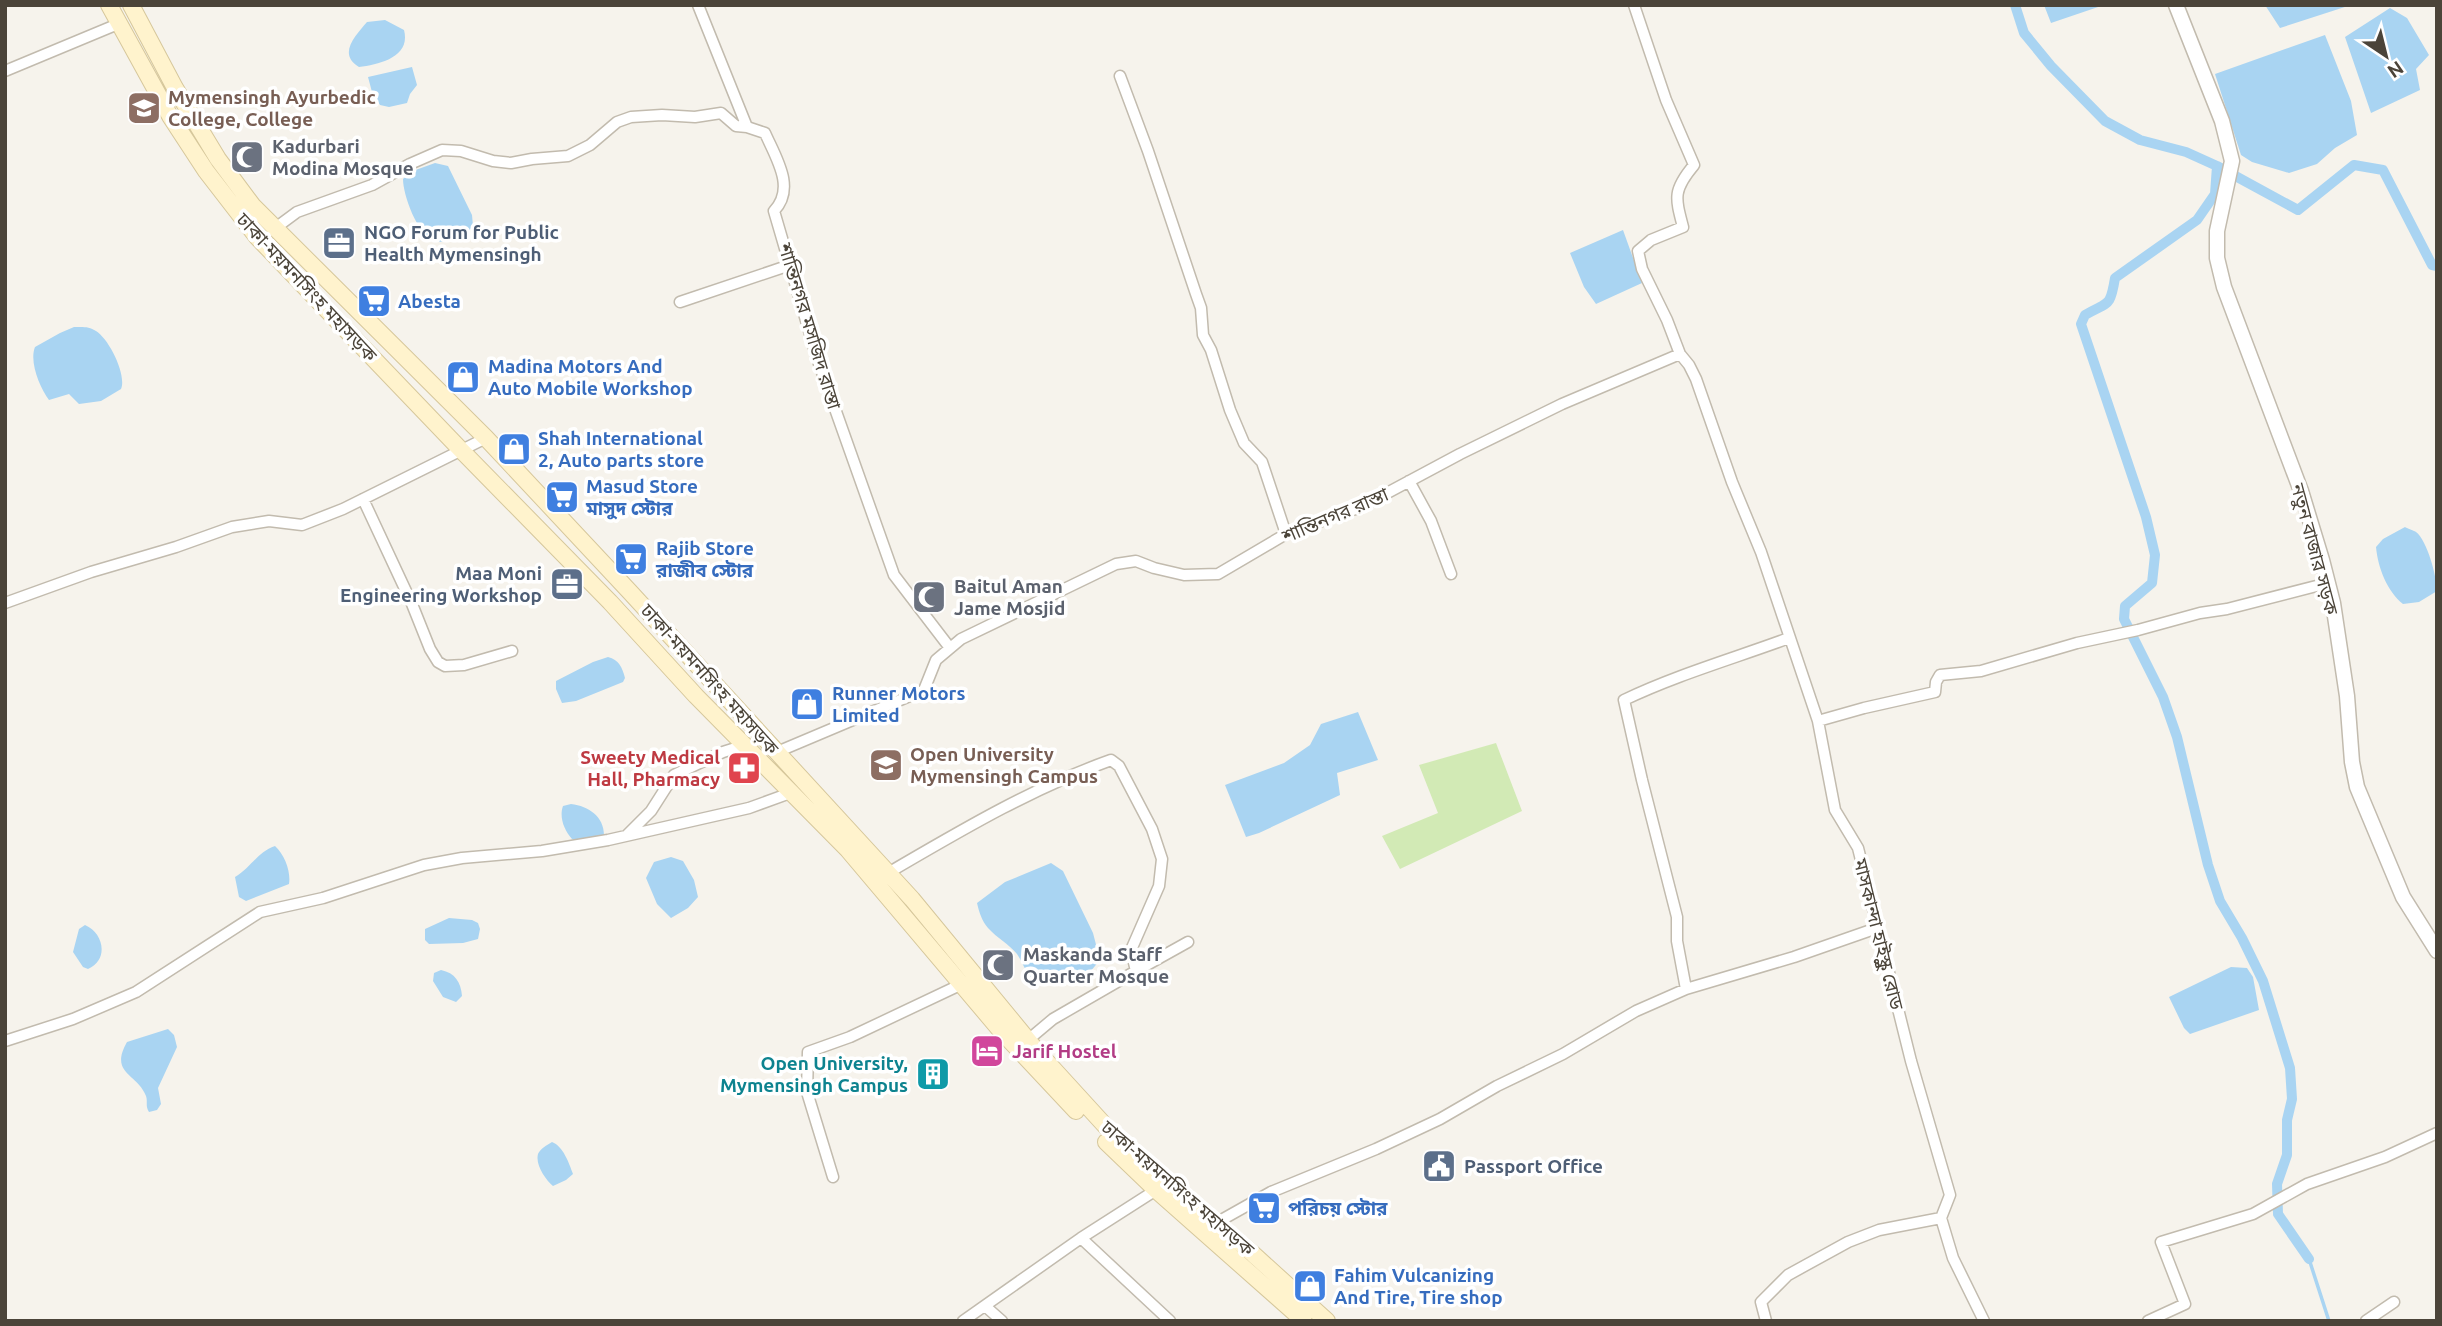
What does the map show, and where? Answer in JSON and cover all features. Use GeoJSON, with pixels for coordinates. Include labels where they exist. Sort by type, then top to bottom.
{"type":"FeatureCollection","features":[{"type":"Feature","properties":{"kind":"main road","name":"ঢাকা-ময়মনসিংহ মহাসড়ক"},"geometry":{"type":"LineString","coordinates":[[109,5],[170,116],[238,215],[696,696],[848,849],[1000,1030],[1156,1190],[1304,1321]]}},
{"type":"Feature","properties":{"kind":"main road","name":"ঢাকা-ময়মনসিংহ মহাসড়ক"},"geometry":{"type":"LineString","coordinates":[[131,5],[175,88],[218,159],[253,206],[486,438],[777,752],[888,873],[1028,1040],[1120,1142],[1327,1321]]}},
{"type":"Feature","properties":{"kind":"street","name":"শান্তিনগর মসজিদ রাস্তা"},"geometry":{"type":"LineString","coordinates":[[698,5],[747,127],[765,133],[780,167],[785,189],[784,201],[774,211],[817,358],[894,575],[950,648]]}},
{"type":"Feature","properties":{"kind":"street","name":"মাসকান্দা হাইস্কুল রোড"},"geometry":{"type":"LineString","coordinates":[[1634,5],[1666,100],[1694,165],[1681,181],[1675,197],[1683,227],[1651,240],[1638,251],[1642,269],[1680,354],[1696,379],[1760,552],[1818,721],[1835,810],[1858,848],[1911,1061],[1950,1195],[1941,1218],[1953,1258],[1984,1321]]}},
{"type":"Feature","properties":{"kind":"street","name":"নতুন বাজার সড়ক"},"geometry":{"type":"LineString","coordinates":[[2176,5],[2222,121],[2232,161],[2217,231],[2217,258],[2224,287],[2301,491],[2328,583],[2347,696],[2352,762],[2357,787],[2403,897],[2437,951]]}},
{"type":"Feature","properties":{"kind":"street"},"geometry":{"type":"LineString","coordinates":[[5,71],[118,24]]}},
{"type":"Feature","properties":{"kind":"street"},"geometry":{"type":"LineString","coordinates":[[1119,76],[1201,308],[1203,335],[1211,350],[1230,410],[1244,443],[1262,463],[1286,534]]}},
{"type":"Feature","properties":{"kind":"street"},"geometry":{"type":"LineString","coordinates":[[274,229],[298,212],[372,185],[442,150],[461,151],[493,161],[511,163],[568,156],[590,145],[617,122],[631,117],[662,115],[679,118],[722,113],[736,126],[747,127]]}},
{"type":"Feature","properties":{"kind":"street"},"geometry":{"type":"LineString","coordinates":[[680,302],[790,265]]}},
{"type":"Feature","properties":{"kind":"street","name":"শান্তিনগর রাস্তা"},"geometry":{"type":"LineString","coordinates":[[777,752],[924,690],[936,660],[961,639],[1116,564],[1136,561],[1184,575],[1218,574],[1286,534],[1361,507],[1562,404],[1680,354]]}},
{"type":"Feature","properties":{"kind":"street"},"geometry":{"type":"LineString","coordinates":[[5,603],[232,527],[269,521],[302,526],[486,438]]}},
{"type":"Feature","properties":{"kind":"street"},"geometry":{"type":"LineString","coordinates":[[1409,481],[1431,522],[1451,574]]}},
{"type":"Feature","properties":{"kind":"street"},"geometry":{"type":"LineString","coordinates":[[363,499],[438,662],[445,666],[464,665],[512,652]]}},
{"type":"Feature","properties":{"kind":"street"},"geometry":{"type":"LineString","coordinates":[[1818,721],[1935,692],[1936,682],[1941,675],[1981,671],[2096,638],[2138,631],[2328,583]]}},
{"type":"Feature","properties":{"kind":"street"},"geometry":{"type":"LineString","coordinates":[[1686,989],[1677,940],[1677,917],[1624,700],[1658,684],[1790,638]]}},
{"type":"Feature","properties":{"kind":"street"},"geometry":{"type":"LineString","coordinates":[[627,836],[651,811],[674,775],[745,744]]}},
{"type":"Feature","properties":{"kind":"street"},"geometry":{"type":"LineString","coordinates":[[888,873],[984,817],[1087,768],[1111,760],[1119,766],[1152,830],[1162,859],[1159,886],[1131,950],[1136,971]]}},
{"type":"Feature","properties":{"kind":"street"},"geometry":{"type":"LineString","coordinates":[[5,1041],[73,1019],[136,992],[260,912],[323,898],[424,865],[462,858],[542,851],[627,836],[750,807],[793,792]]}},
{"type":"Feature","properties":{"kind":"street"},"geometry":{"type":"LineString","coordinates":[[1216,1223],[1271,1192],[1376,1149],[1440,1119],[1497,1086],[1563,1054],[1636,1011],[1686,989],[1782,961],[1877,928]]}},
{"type":"Feature","properties":{"kind":"street"},"geometry":{"type":"LineString","coordinates":[[1028,1040],[1053,1018],[1188,942]]}},
{"type":"Feature","properties":{"kind":"street"},"geometry":{"type":"LineString","coordinates":[[833,1177],[807,1092],[808,1052],[850,1037],[962,984]]}},
{"type":"Feature","properties":{"kind":"street"},"geometry":{"type":"LineString","coordinates":[[2148,1321],[2185,1304],[2161,1242],[2253,1214],[2307,1184],[2385,1157],[2437,1133]]}},
{"type":"Feature","properties":{"kind":"street"},"geometry":{"type":"LineString","coordinates":[[963,1321],[1081,1238],[1156,1190]]}},
{"type":"Feature","properties":{"kind":"street"},"geometry":{"type":"LineString","coordinates":[[1766,1321],[1761,1302],[1788,1275],[1848,1242],[1879,1230],[1941,1218]]}},
{"type":"Feature","properties":{"kind":"street"},"geometry":{"type":"LineString","coordinates":[[1081,1238],[1170,1321]]}},
{"type":"Feature","properties":{"kind":"street"},"geometry":{"type":"LineString","coordinates":[[2366,1321],[2394,1302]]}},
{"type":"Feature","properties":{"kind":"street"},"geometry":{"type":"LineString","coordinates":[[985,1306],[1002,1321]]}},
{"type":"Feature","properties":{"kind":"green space"},"geometry":{"type":"Polygon","coordinates":[[[1496,743],[1522,811],[1400,869],[1382,836],[1438,813],[1419,765],[1496,743]]]}},
{"type":"Feature","properties":{"kind":"water"},"geometry":{"type":"Polygon","coordinates":[[[2044,5],[2104,5],[2051,23],[2044,5]]]}},
{"type":"Feature","properties":{"kind":"water"},"geometry":{"type":"Polygon","coordinates":[[[2265,5],[2351,5],[2280,28],[2265,5]]]}},
{"type":"Feature","properties":{"kind":"water"},"geometry":{"type":"Polygon","coordinates":[[[2390,8],[2407,18],[2429,55],[2416,69],[2420,90],[2371,113],[2345,37],[2390,8]]]}},
{"type":"Feature","properties":{"kind":"water"},"geometry":{"type":"Polygon","coordinates":[[[385,20],[404,30],[403,47],[384,61],[359,67],[349,56],[351,44],[367,22],[385,20]]]}},
{"type":"Feature","properties":{"kind":"water"},"geometry":{"type":"Polygon","coordinates":[[[2325,35],[2351,101],[2357,135],[2335,148],[2317,164],[2289,173],[2252,162],[2241,155],[2215,74],[2325,35]]]}},
{"type":"Feature","properties":{"kind":"water"},"geometry":{"type":"Polygon","coordinates":[[[412,67],[417,85],[407,103],[389,107],[380,105],[372,92],[368,77],[412,67]]]}},
{"type":"Feature","properties":{"kind":"water"},"geometry":{"type":"Polygon","coordinates":[[[435,163],[448,166],[472,215],[473,226],[461,237],[440,242],[428,237],[417,223],[408,204],[403,179],[410,172],[435,163]]]}},
{"type":"Feature","properties":{"kind":"water"},"geometry":{"type":"Polygon","coordinates":[[[1623,230],[1642,283],[1596,304],[1584,287],[1570,253],[1623,230]]]}},
{"type":"Feature","properties":{"kind":"water"},"geometry":{"type":"Polygon","coordinates":[[[74,327],[91,328],[101,335],[119,367],[121,389],[101,401],[79,404],[69,394],[49,400],[39,382],[33,360],[35,347],[74,327]]]}},
{"type":"Feature","properties":{"kind":"water"},"geometry":{"type":"Polygon","coordinates":[[[2405,527],[2416,532],[2424,543],[2433,568],[2437,591],[2419,602],[2403,604],[2392,593],[2384,578],[2376,547],[2383,539],[2405,527]]]}},
{"type":"Feature","properties":{"kind":"water"},"geometry":{"type":"Polygon","coordinates":[[[608,657],[621,667],[625,678],[623,682],[576,701],[562,703],[556,689],[556,681],[608,657]]]}},
{"type":"Feature","properties":{"kind":"water"},"geometry":{"type":"Polygon","coordinates":[[[1358,712],[1378,760],[1337,773],[1340,795],[1246,837],[1225,785],[1284,763],[1310,745],[1321,724],[1358,712]]]}},
{"type":"Feature","properties":{"kind":"water"},"geometry":{"type":"Polygon","coordinates":[[[571,804],[584,807],[594,814],[601,823],[604,835],[581,841],[572,839],[562,819],[563,806],[571,804]]]}},
{"type":"Feature","properties":{"kind":"water"},"geometry":{"type":"Polygon","coordinates":[[[275,846],[286,864],[289,884],[246,901],[239,897],[235,877],[263,852],[275,846]]]}},
{"type":"Feature","properties":{"kind":"water"},"geometry":{"type":"Polygon","coordinates":[[[671,857],[683,861],[694,880],[698,897],[688,908],[671,918],[657,904],[646,878],[654,862],[671,857]]]}},
{"type":"Feature","properties":{"kind":"water"},"geometry":{"type":"Polygon","coordinates":[[[1051,863],[1063,871],[1093,933],[1100,960],[1090,972],[1079,979],[1068,977],[1041,982],[1033,979],[1017,954],[988,928],[977,903],[1005,882],[1051,863]]]}},
{"type":"Feature","properties":{"kind":"water"},"geometry":{"type":"Polygon","coordinates":[[[449,918],[478,923],[478,939],[463,943],[429,944],[425,940],[425,929],[449,918]]]}},
{"type":"Feature","properties":{"kind":"water"},"geometry":{"type":"Polygon","coordinates":[[[85,925],[96,934],[101,947],[99,959],[88,969],[83,967],[73,952],[79,929],[85,925]]]}},
{"type":"Feature","properties":{"kind":"water"},"geometry":{"type":"Polygon","coordinates":[[[2231,967],[2247,968],[2253,977],[2259,1010],[2190,1034],[2184,1028],[2169,997],[2231,967]]]}},
{"type":"Feature","properties":{"kind":"water"},"geometry":{"type":"Polygon","coordinates":[[[441,970],[450,973],[459,982],[462,996],[456,1002],[443,997],[433,981],[434,973],[441,970]]]}},
{"type":"Feature","properties":{"kind":"water"},"geometry":{"type":"Polygon","coordinates":[[[168,1029],[174,1035],[177,1047],[158,1088],[161,1104],[157,1110],[149,1112],[142,1088],[123,1067],[122,1053],[127,1042],[168,1029]]]}},
{"type":"Feature","properties":{"kind":"water"},"geometry":{"type":"Polygon","coordinates":[[[552,1142],[562,1151],[573,1174],[553,1186],[542,1172],[537,1158],[540,1150],[552,1142]]]}},
{"type":"Feature","properties":{"kind":"waterway"},"geometry":{"type":"LineString","coordinates":[[2015,5],[2024,33],[2051,66],[2105,121],[2140,140],[2186,152],[2298,210],[2354,165],[2383,170],[2432,265],[2437,266]]}},
{"type":"Feature","properties":{"kind":"waterway"},"geometry":{"type":"LineString","coordinates":[[2217,166],[2215,194],[2197,220],[2115,278],[2107,303],[2085,315],[2081,324],[2146,517],[2155,555],[2152,583],[2125,606],[2124,619],[2163,697],[2177,737],[2208,865],[2220,901],[2263,981],[2290,1068],[2292,1099],[2287,1120],[2287,1155],[2277,1184],[2278,1214],[2309,1259]]}},
{"type":"Feature","properties":{"kind":"waterway"},"geometry":{"type":"LineString","coordinates":[[2309,1259],[2329,1321]]}},
{"type":"Feature","properties":{"kind":"place","name":"Mymensingh Ayurbedic College, College"},"geometry":{"type":"Point","coordinates":[144,108]}},
{"type":"Feature","properties":{"kind":"place","name":"Kadurbari Modina Mosque"},"geometry":{"type":"Point","coordinates":[247,157]}},
{"type":"Feature","properties":{"kind":"place","name":"NGO Forum for Public Health Mymensingh"},"geometry":{"type":"Point","coordinates":[339,243]}},
{"type":"Feature","properties":{"kind":"place","name":"Abesta"},"geometry":{"type":"Point","coordinates":[374,301]}},
{"type":"Feature","properties":{"kind":"place","name":"Madina Motors And Auto Mobile Workshop"},"geometry":{"type":"Point","coordinates":[463,377]}},
{"type":"Feature","properties":{"kind":"place","name":"Shah International 2, Auto parts store"},"geometry":{"type":"Point","coordinates":[514,449]}},
{"type":"Feature","properties":{"kind":"place","name":"Masud Store মাসুদ স্টোর"},"geometry":{"type":"Point","coordinates":[562,497]}},
{"type":"Feature","properties":{"kind":"place","name":"Rajib Store রাজীব স্টোর"},"geometry":{"type":"Point","coordinates":[631,559]}},
{"type":"Feature","properties":{"kind":"place","name":"Maa Moni Engineering Workshop"},"geometry":{"type":"Point","coordinates":[567,584]}},
{"type":"Feature","properties":{"kind":"place","name":"Baitul Aman Jame Mosjid"},"geometry":{"type":"Point","coordinates":[929,597]}},
{"type":"Feature","properties":{"kind":"place","name":"Runner Motors Limited"},"geometry":{"type":"Point","coordinates":[807,704]}},
{"type":"Feature","properties":{"kind":"place","name":"Open University Mymensingh Campus"},"geometry":{"type":"Point","coordinates":[886,765]}},
{"type":"Feature","properties":{"kind":"place","name":"Sweety Medical Hall, Pharmacy"},"geometry":{"type":"Point","coordinates":[744,768]}},
{"type":"Feature","properties":{"kind":"place","name":"Maskanda Staff Quarter Mosque"},"geometry":{"type":"Point","coordinates":[998,965]}},
{"type":"Feature","properties":{"kind":"place","name":"Jarif Hostel"},"geometry":{"type":"Point","coordinates":[987,1051]}},
{"type":"Feature","properties":{"kind":"place","name":"Open University, Mymensingh Campus"},"geometry":{"type":"Point","coordinates":[933,1074]}},
{"type":"Feature","properties":{"kind":"place","name":"Passport Office"},"geometry":{"type":"Point","coordinates":[1439,1166]}},
{"type":"Feature","properties":{"kind":"place","name":"পরিচয় স্টোর"},"geometry":{"type":"Point","coordinates":[1264,1208]}},
{"type":"Feature","properties":{"kind":"place","name":"Fahim Vulcanizing And Tire, Tire shop"},"geometry":{"type":"Point","coordinates":[1310,1286]}}]}
